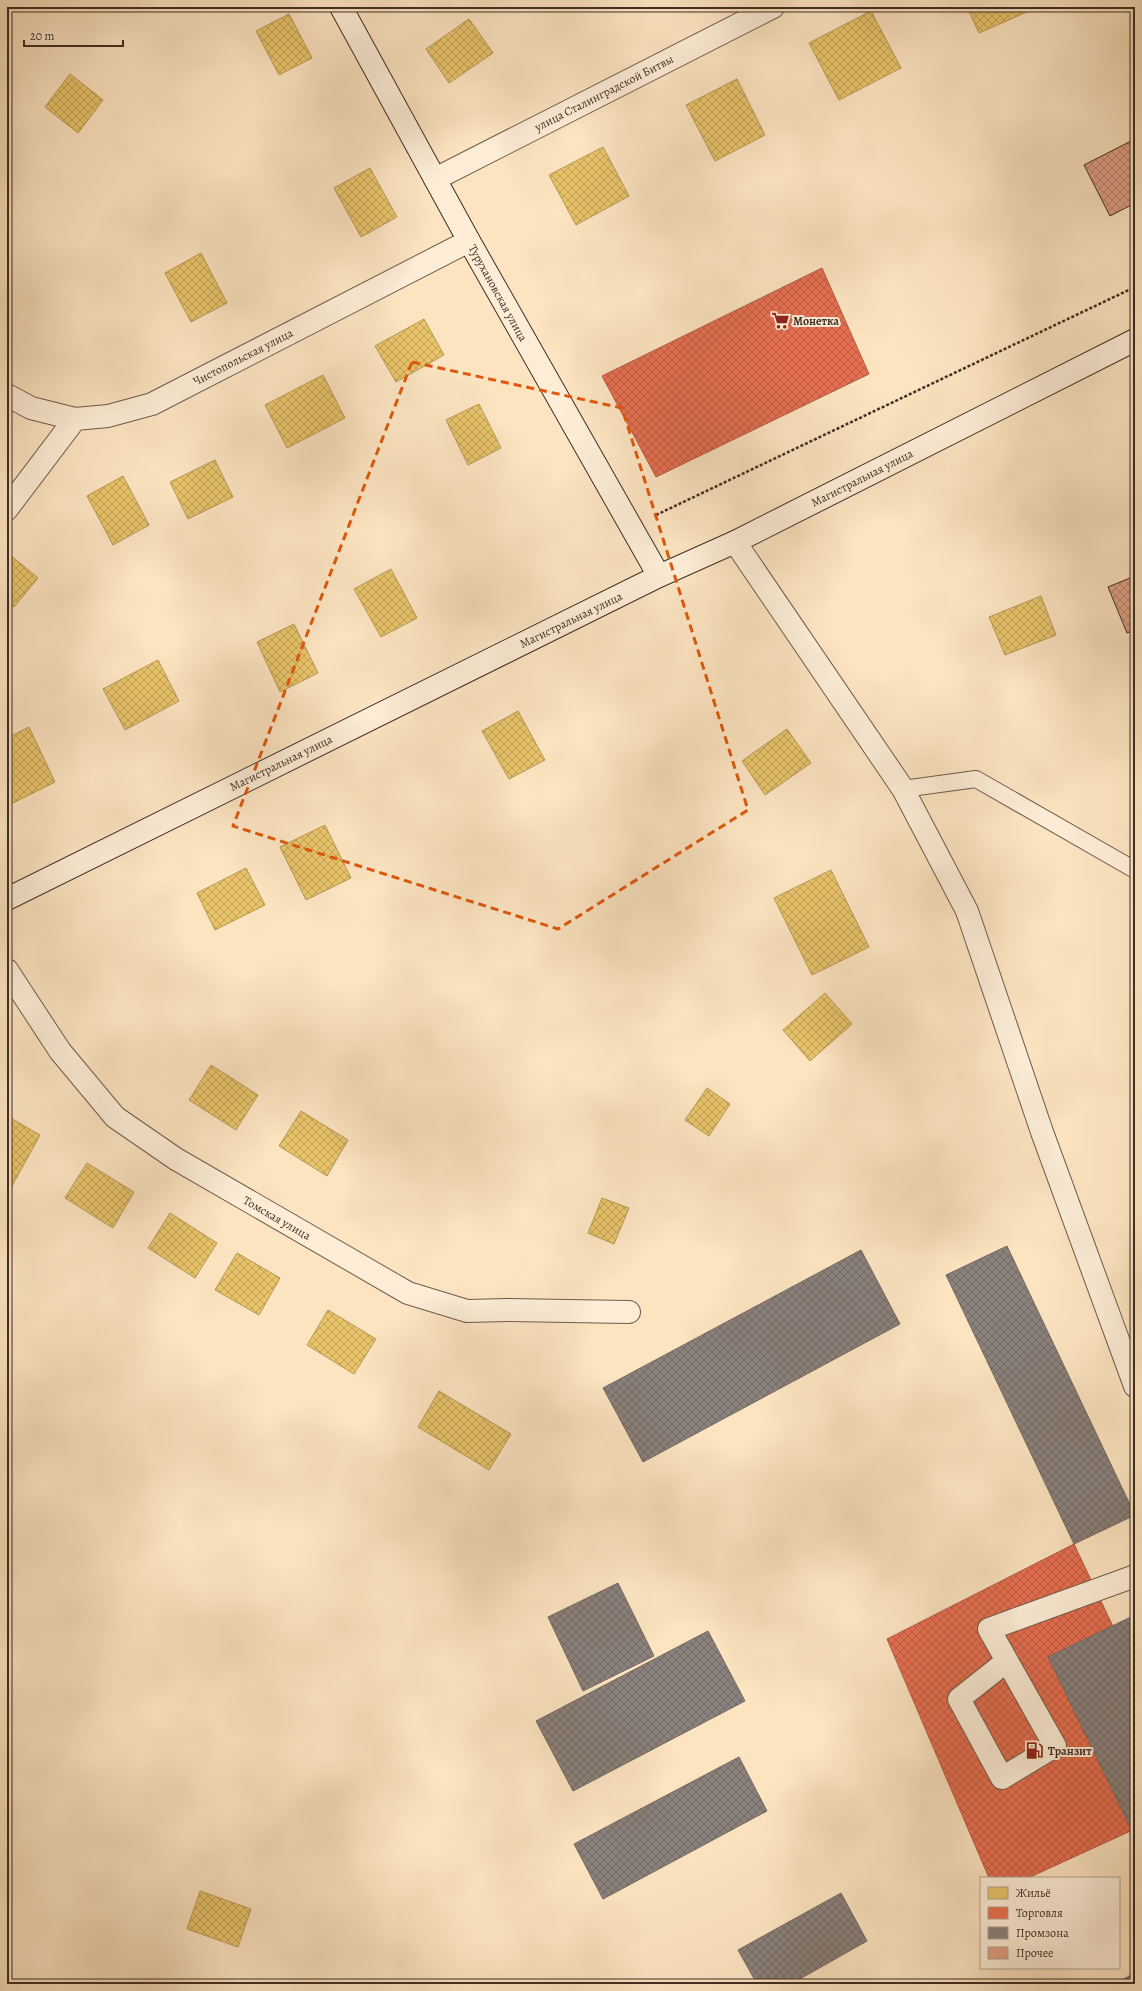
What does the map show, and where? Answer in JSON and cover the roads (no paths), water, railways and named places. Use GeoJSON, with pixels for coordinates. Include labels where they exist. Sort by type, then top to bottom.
{"type":"FeatureCollection","features":[{"type":"Feature","properties":{"kind":"street","name":"Турухановская улица"},"geometry":{"type":"LineString","coordinates":[[341,7],[469,241],[659,576]]}},
{"type":"Feature","properties":{"kind":"street","name":"улица Сталинградской Битвы"},"geometry":{"type":"LineString","coordinates":[[435,179],[773,7]]}},
{"type":"Feature","properties":{"kind":"street","name":"Чистопольская улица"},"geometry":{"type":"LineString","coordinates":[[7,395],[31,408],[75,419],[108,416],[152,404],[469,241]]}},
{"type":"Feature","properties":{"kind":"street","name":"Магистральная улица"},"geometry":{"type":"LineString","coordinates":[[7,899],[659,576],[735,542],[1135,340]]}},
{"type":"Feature","properties":{"kind":"street"},"geometry":{"type":"LineString","coordinates":[[7,509],[75,419]]}},
{"type":"Feature","properties":{"kind":"street"},"geometry":{"type":"LineString","coordinates":[[735,542],[903,789],[967,911],[1042,1132],[1135,1386]]}},
{"type":"Feature","properties":{"kind":"street","name":"Томская улица"},"geometry":{"type":"LineString","coordinates":[[7,970],[60,1051],[115,1117],[176,1159],[408,1293],[467,1311],[507,1310],[629,1312]]}},
{"type":"Feature","properties":{"kind":"street"},"geometry":{"type":"LineString","coordinates":[[1007,1661],[959,1699],[1002,1778],[1055,1746],[989,1629],[1135,1576]]}},
{"type":"Feature","properties":{"kind":"lane"},"geometry":{"type":"LineString","coordinates":[[903,789],[976,778],[1135,870]]}},
{"type":"Feature","properties":{"kind":"place","name":"Монетка"},"geometry":{"type":"Point","coordinates":[780,321]}},
{"type":"Feature","properties":{"kind":"place","name":"Транзит"},"geometry":{"type":"Point","coordinates":[1035,1751]}}]}
